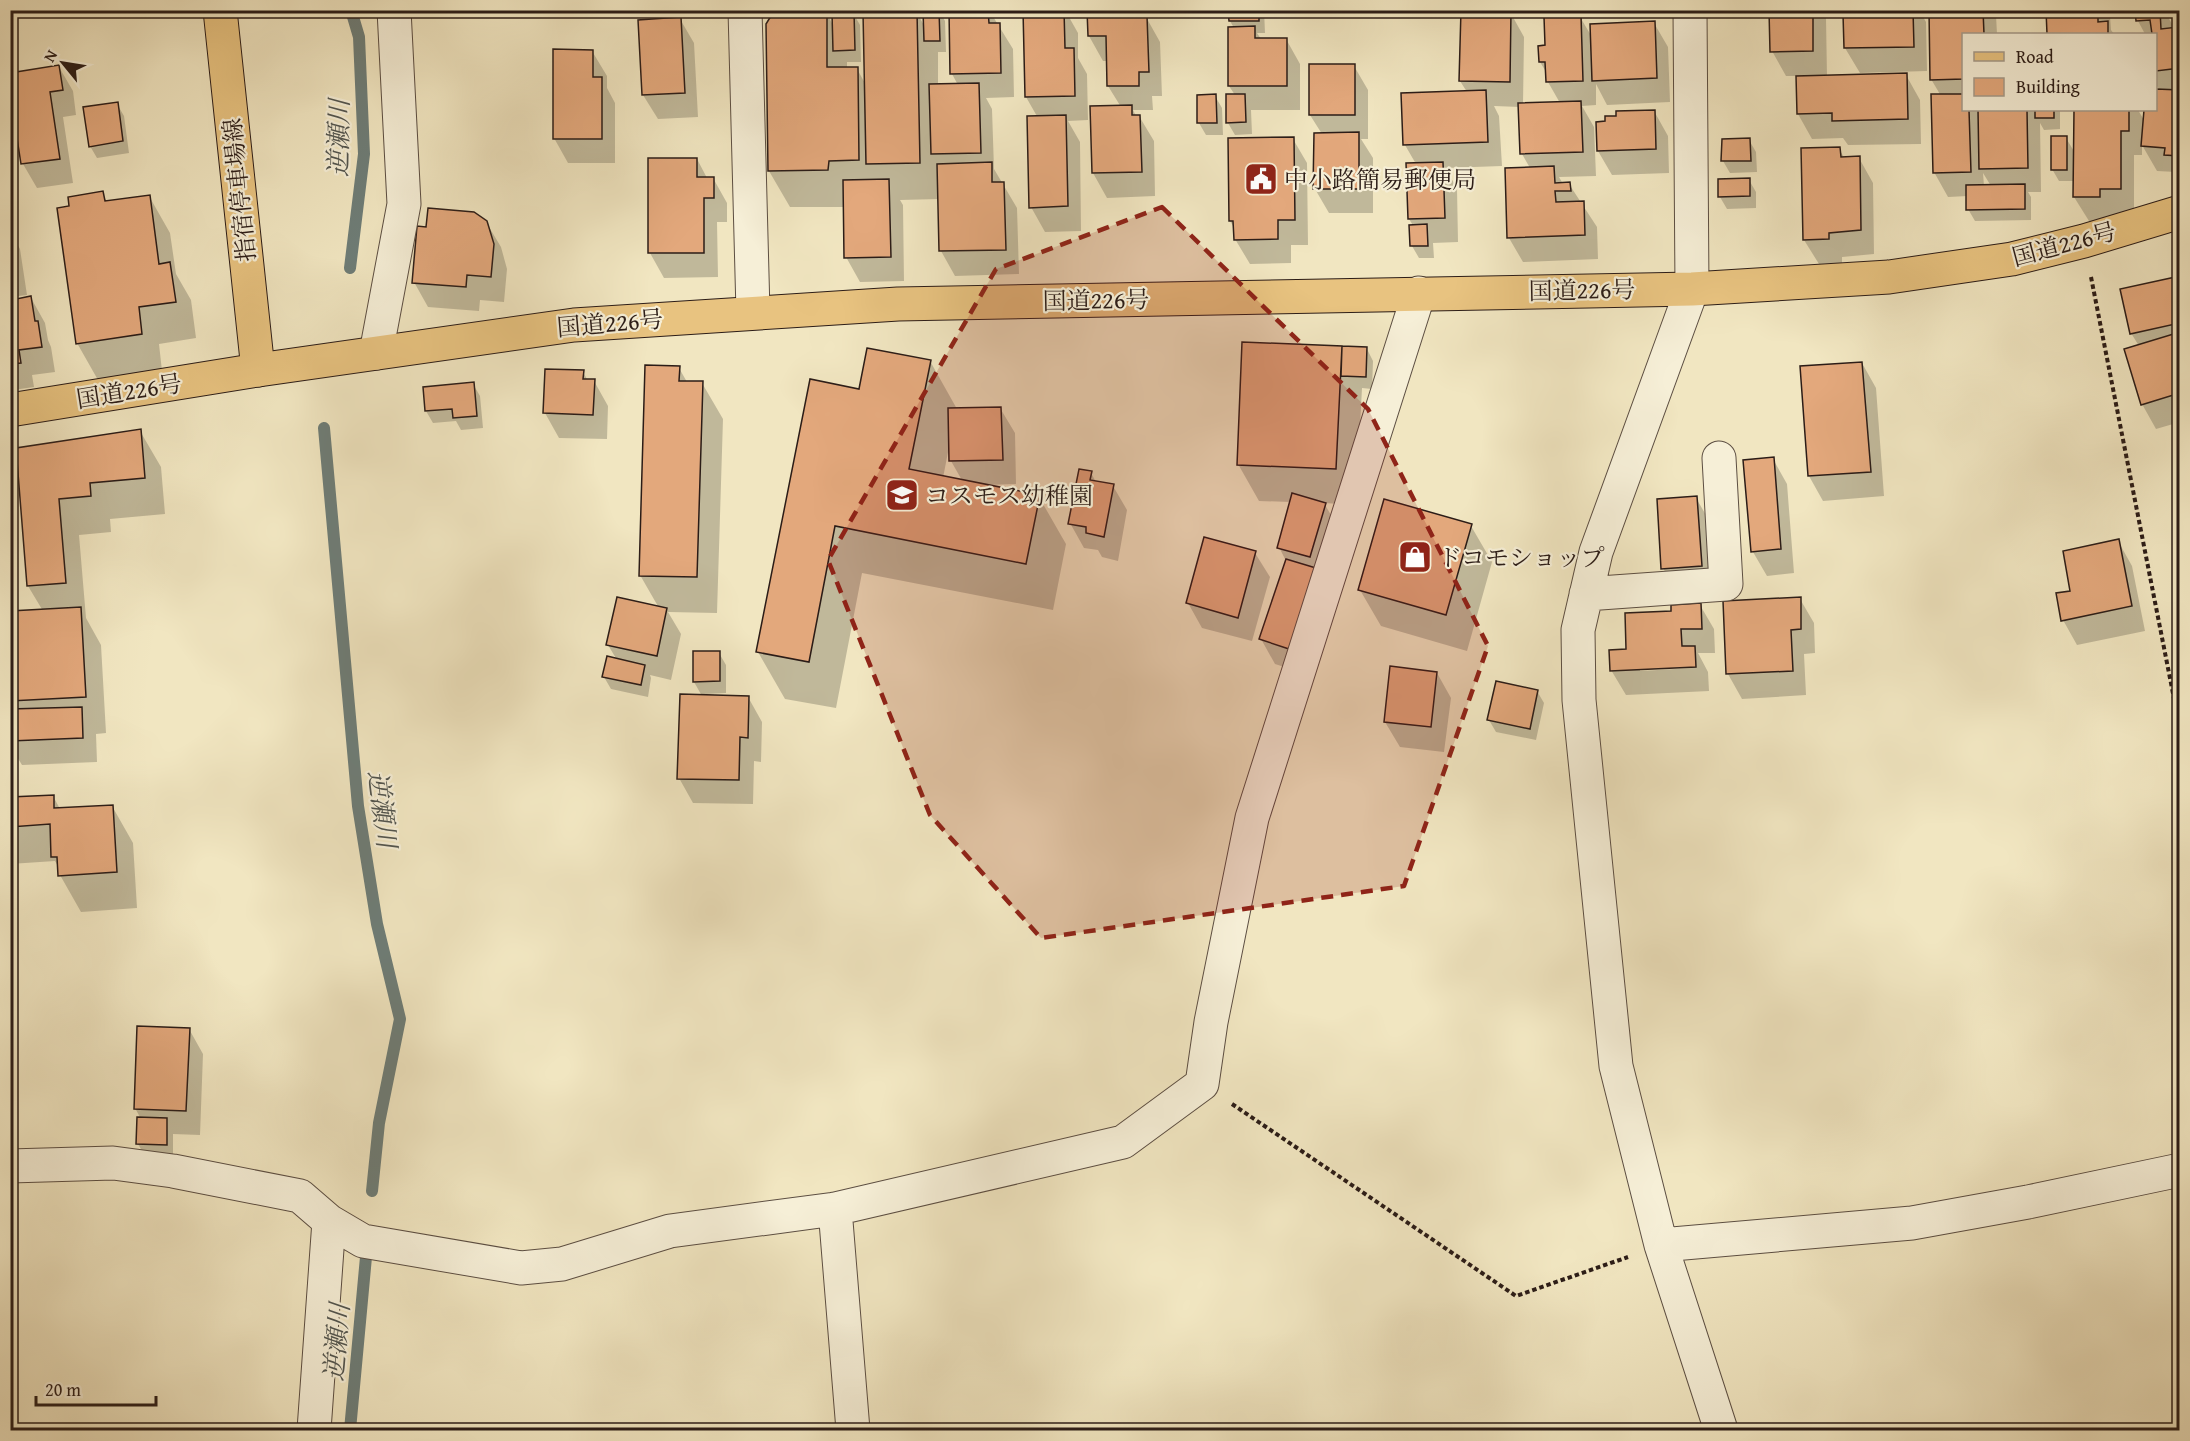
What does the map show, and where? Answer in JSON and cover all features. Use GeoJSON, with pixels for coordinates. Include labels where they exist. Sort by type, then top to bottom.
{"type":"FeatureCollection","features":[{"type":"Feature","properties":{"kind":"main road","name":"指宿停車場線"},"geometry":{"type":"LineString","coordinates":[[220,10],[258,370]]}},
{"type":"Feature","properties":{"kind":"main road","name":"国道226号"},"geometry":{"type":"LineString","coordinates":[[10,410],[376,352],[574,325],[753,312],[898,304],[1692,289],[1889,277],[2012,259],[2084,241],[2180,212]]}},
{"type":"Feature","properties":{"kind":"street"},"geometry":{"type":"LineString","coordinates":[[376,352],[404,204],[394,10]]}},
{"type":"Feature","properties":{"kind":"street"},"geometry":{"type":"LineString","coordinates":[[745,10],[753,312]]}},
{"type":"Feature","properties":{"kind":"street"},"geometry":{"type":"LineString","coordinates":[[1690,10],[1692,289],[1596,552],[1578,630],[1579,700],[1616,1066],[1661,1245],[1721,1431]]}},
{"type":"Feature","properties":{"kind":"street"},"geometry":{"type":"LineString","coordinates":[[10,1166],[113,1163],[173,1171],[300,1196],[329,1221],[363,1240],[521,1268],[562,1264],[670,1231],[835,1209],[1123,1142],[1202,1084],[1211,1022],[1252,818],[1419,293]]}},
{"type":"Feature","properties":{"kind":"street"},"geometry":{"type":"LineString","coordinates":[[1587,594],[1726,584],[1719,458]]}},
{"type":"Feature","properties":{"kind":"street"},"geometry":{"type":"LineString","coordinates":[[1661,1245],[1912,1223],[2028,1202],[2180,1170]]}},
{"type":"Feature","properties":{"kind":"street"},"geometry":{"type":"LineString","coordinates":[[835,1209],[852,1431]]}},
{"type":"Feature","properties":{"kind":"street"},"geometry":{"type":"LineString","coordinates":[[314,1431],[329,1221]]}},
{"type":"Feature","properties":{"kind":"path"},"geometry":{"type":"LineString","coordinates":[[2084,241],[2180,729]]}},
{"type":"Feature","properties":{"kind":"path"},"geometry":{"type":"LineString","coordinates":[[1202,1084],[1516,1296],[1661,1245]]}},
{"type":"Feature","properties":{"kind":"highlighted area"},"geometry":{"type":"Polygon","coordinates":[[[1162,207],[1368,409],[1488,646],[1404,886],[1041,938],[930,815],[828,560],[996,269],[1162,207]]]}},
{"type":"Feature","properties":{"kind":"building"},"geometry":{"type":"Polygon","coordinates":[[[923,10],[939,10],[940,41],[924,41],[923,10]]]}},
{"type":"Feature","properties":{"kind":"building"},"geometry":{"type":"Polygon","coordinates":[[[949,10],[988,10],[989,23],[1000,23],[1001,73],[950,74],[949,10]]]}},
{"type":"Feature","properties":{"kind":"building"},"geometry":{"type":"Polygon","coordinates":[[[1023,10],[1064,10],[1065,48],[1074,48],[1075,96],[1025,97],[1023,10]]]}},
{"type":"Feature","properties":{"kind":"building"},"geometry":{"type":"Polygon","coordinates":[[[1087,10],[1115,10],[1115,16],[1147,16],[1149,72],[1139,72],[1139,86],[1107,86],[1106,36],[1088,36],[1087,10]]]}},
{"type":"Feature","properties":{"kind":"building"},"geometry":{"type":"Polygon","coordinates":[[[1228,10],[1259,10],[1259,21],[1229,21],[1228,10]]]}},
{"type":"Feature","properties":{"kind":"building"},"geometry":{"type":"Polygon","coordinates":[[[1461,10],[1511,11],[1510,82],[1459,81],[1461,10]]]}},
{"type":"Feature","properties":{"kind":"building"},"geometry":{"type":"Polygon","coordinates":[[[1769,10],[1813,10],[1813,51],[1770,52],[1769,10]]]}},
{"type":"Feature","properties":{"kind":"building"},"geometry":{"type":"Polygon","coordinates":[[[1891,10],[1913,10],[1914,47],[1844,48],[1843,14],[1891,13],[1891,10]]]}},
{"type":"Feature","properties":{"kind":"building"},"geometry":{"type":"Polygon","coordinates":[[[1929,10],[1983,10],[1984,33],[1962,33],[1962,79],[1930,80],[1929,10]]]}},
{"type":"Feature","properties":{"kind":"building"},"geometry":{"type":"Polygon","coordinates":[[[2046,10],[2098,10],[2098,22],[2108,21],[2108,33],[2047,33],[2046,10]]]}},
{"type":"Feature","properties":{"kind":"building"},"geometry":{"type":"Polygon","coordinates":[[[2135,10],[2160,10],[2161,29],[2178,27],[2180,68],[2157,71],[2157,33],[2152,33],[2150,20],[2136,21],[2135,10]]]}},
{"type":"Feature","properties":{"kind":"building"},"geometry":{"type":"Polygon","coordinates":[[[774,11],[827,11],[827,67],[858,67],[859,160],[829,161],[828,170],[768,171],[766,24],[774,11]]]}},
{"type":"Feature","properties":{"kind":"building"},"geometry":{"type":"Polygon","coordinates":[[[917,11],[920,163],[866,164],[863,12],[917,11]]]}},
{"type":"Feature","properties":{"kind":"building"},"geometry":{"type":"Polygon","coordinates":[[[854,12],[855,50],[833,51],[832,13],[854,12]]]}},
{"type":"Feature","properties":{"kind":"building"},"geometry":{"type":"Polygon","coordinates":[[[1581,15],[1583,81],[1546,82],[1545,62],[1539,62],[1538,46],[1545,45],[1544,17],[1581,15]]]}},
{"type":"Feature","properties":{"kind":"building"},"geometry":{"type":"Polygon","coordinates":[[[681,17],[685,93],[642,95],[638,20],[681,17]]]}},
{"type":"Feature","properties":{"kind":"building"},"geometry":{"type":"Polygon","coordinates":[[[1655,21],[1657,78],[1592,81],[1590,24],[1655,21]]]}},
{"type":"Feature","properties":{"kind":"building"},"geometry":{"type":"Polygon","coordinates":[[[1255,26],[1255,38],[1287,38],[1287,86],[1228,86],[1228,27],[1255,26]]]}},
{"type":"Feature","properties":{"kind":"building"},"geometry":{"type":"Polygon","coordinates":[[[553,49],[593,50],[593,77],[602,77],[602,139],[553,139],[553,49]]]}},
{"type":"Feature","properties":{"kind":"building"},"geometry":{"type":"Polygon","coordinates":[[[1309,64],[1355,64],[1355,115],[1309,115],[1309,64]]]}},
{"type":"Feature","properties":{"kind":"building"},"geometry":{"type":"Polygon","coordinates":[[[59,65],[63,90],[50,92],[60,159],[21,164],[10,93],[10,73],[59,65]]]}},
{"type":"Feature","properties":{"kind":"building"},"geometry":{"type":"Polygon","coordinates":[[[1907,73],[1908,119],[1832,121],[1832,113],[1797,114],[1796,76],[1907,73]]]}},
{"type":"Feature","properties":{"kind":"building"},"geometry":{"type":"Polygon","coordinates":[[[979,83],[981,153],[931,154],[929,84],[979,83]]]}},
{"type":"Feature","properties":{"kind":"building"},"geometry":{"type":"Polygon","coordinates":[[[2157,89],[2180,90],[2180,156],[2164,155],[2165,148],[2141,146],[2144,111],[2157,111],[2157,89]]]}},
{"type":"Feature","properties":{"kind":"building"},"geometry":{"type":"Polygon","coordinates":[[[1486,90],[1488,142],[1403,145],[1401,93],[1486,90]]]}},
{"type":"Feature","properties":{"kind":"building"},"geometry":{"type":"Polygon","coordinates":[[[1216,94],[1217,123],[1197,123],[1197,95],[1216,94]]]}},
{"type":"Feature","properties":{"kind":"building"},"geometry":{"type":"Polygon","coordinates":[[[1226,94],[1245,94],[1246,122],[1226,123],[1226,94]]]}},
{"type":"Feature","properties":{"kind":"building"},"geometry":{"type":"Polygon","coordinates":[[[1931,94],[1962,94],[1962,111],[1969,111],[1971,172],[1933,173],[1931,94]]]}},
{"type":"Feature","properties":{"kind":"building"},"geometry":{"type":"Polygon","coordinates":[[[1581,101],[1583,152],[1520,154],[1518,103],[1581,101]]]}},
{"type":"Feature","properties":{"kind":"building"},"geometry":{"type":"Polygon","coordinates":[[[118,102],[123,141],[89,147],[83,107],[118,102]]]}},
{"type":"Feature","properties":{"kind":"building"},"geometry":{"type":"Polygon","coordinates":[[[1132,105],[1132,115],[1140,115],[1142,172],[1092,173],[1090,106],[1132,105]]]}},
{"type":"Feature","properties":{"kind":"building"},"geometry":{"type":"Polygon","coordinates":[[[1655,110],[1656,149],[1597,151],[1596,122],[1605,121],[1605,116],[1616,116],[1616,111],[1655,110]]]}},
{"type":"Feature","properties":{"kind":"building"},"geometry":{"type":"Polygon","coordinates":[[[1978,111],[2027,111],[2028,168],[1979,169],[1978,111]]]}},
{"type":"Feature","properties":{"kind":"building"},"geometry":{"type":"Polygon","coordinates":[[[2035,111],[2054,111],[2054,118],[2035,118],[2035,111]]]}},
{"type":"Feature","properties":{"kind":"building"},"geometry":{"type":"Polygon","coordinates":[[[2074,111],[2129,111],[2129,131],[2121,131],[2121,189],[2100,189],[2100,197],[2073,197],[2074,111]]]}},
{"type":"Feature","properties":{"kind":"building"},"geometry":{"type":"Polygon","coordinates":[[[1066,115],[1068,206],[1029,208],[1027,116],[1066,115]]]}},
{"type":"Feature","properties":{"kind":"building"},"geometry":{"type":"Polygon","coordinates":[[[1359,132],[1359,189],[1313,189],[1314,133],[1359,132]]]}},
{"type":"Feature","properties":{"kind":"building"},"geometry":{"type":"Polygon","coordinates":[[[2051,136],[2067,136],[2067,170],[2051,170],[2051,136]]]}},
{"type":"Feature","properties":{"kind":"building","name":"中小路簡易郵便局"},"geometry":{"type":"Polygon","coordinates":[[[1294,137],[1295,220],[1278,220],[1278,239],[1234,240],[1233,221],[1229,221],[1228,138],[1294,137]]]}},
{"type":"Feature","properties":{"kind":"building"},"geometry":{"type":"Polygon","coordinates":[[[1750,138],[1751,161],[1721,161],[1722,139],[1750,138]]]}},
{"type":"Feature","properties":{"kind":"building"},"geometry":{"type":"Polygon","coordinates":[[[1840,147],[1841,157],[1860,156],[1861,230],[1829,233],[1829,239],[1803,240],[1801,148],[1840,147]]]}},
{"type":"Feature","properties":{"kind":"building"},"geometry":{"type":"Polygon","coordinates":[[[648,158],[697,158],[697,177],[714,177],[714,198],[704,198],[704,253],[648,253],[648,158]]]}},
{"type":"Feature","properties":{"kind":"building"},"geometry":{"type":"Polygon","coordinates":[[[992,162],[992,182],[1004,182],[1006,250],[939,251],[937,164],[992,162]]]}},
{"type":"Feature","properties":{"kind":"building"},"geometry":{"type":"Polygon","coordinates":[[[1443,162],[1445,218],[1408,219],[1406,163],[1443,162]]]}},
{"type":"Feature","properties":{"kind":"building"},"geometry":{"type":"Polygon","coordinates":[[[1554,166],[1555,183],[1570,182],[1571,191],[1555,191],[1556,202],[1584,201],[1585,235],[1507,238],[1505,168],[1554,166]]]}},
{"type":"Feature","properties":{"kind":"building"},"geometry":{"type":"Polygon","coordinates":[[[1750,178],[1750,196],[1718,197],[1718,179],[1750,178]]]}},
{"type":"Feature","properties":{"kind":"building"},"geometry":{"type":"Polygon","coordinates":[[[889,179],[891,257],[844,258],[843,180],[889,179]]]}},
{"type":"Feature","properties":{"kind":"building"},"geometry":{"type":"Polygon","coordinates":[[[2025,184],[2025,209],[1966,210],[1966,185],[2025,184]]]}},
{"type":"Feature","properties":{"kind":"building"},"geometry":{"type":"Polygon","coordinates":[[[103,191],[105,201],[150,195],[159,264],[170,262],[176,302],[139,307],[142,334],[76,344],[57,208],[69,206],[68,197],[103,191]]]}},
{"type":"Feature","properties":{"kind":"building"},"geometry":{"type":"Polygon","coordinates":[[[428,208],[474,212],[487,221],[494,244],[491,277],[467,275],[466,287],[412,283],[417,226],[426,227],[428,208]]]}},
{"type":"Feature","properties":{"kind":"building"},"geometry":{"type":"Polygon","coordinates":[[[1427,224],[1428,246],[1410,246],[1409,225],[1427,224]]]}},
{"type":"Feature","properties":{"kind":"building"},"geometry":{"type":"Polygon","coordinates":[[[2180,276],[2180,323],[2130,334],[2120,289],[2180,276]]]}},
{"type":"Feature","properties":{"kind":"building"},"geometry":{"type":"Polygon","coordinates":[[[31,296],[42,347],[19,350],[21,363],[10,364],[10,314],[17,313],[16,299],[31,296]]]}},
{"type":"Feature","properties":{"kind":"building"},"geometry":{"type":"Polygon","coordinates":[[[2180,332],[2180,393],[2141,405],[2124,349],[2180,332]]]}},
{"type":"Feature","properties":{"kind":"building"},"geometry":{"type":"Polygon","coordinates":[[[1242,342],[1342,346],[1336,469],[1237,465],[1242,342]]]}},
{"type":"Feature","properties":{"kind":"building"},"geometry":{"type":"Polygon","coordinates":[[[1342,346],[1367,347],[1366,377],[1341,376],[1342,346]]]}},
{"type":"Feature","properties":{"kind":"building"},"geometry":{"type":"Polygon","coordinates":[[[867,348],[931,360],[909,469],[1040,495],[1026,564],[835,526],[809,662],[756,652],[810,379],[859,389],[867,348]]]}},
{"type":"Feature","properties":{"kind":"building"},"geometry":{"type":"Polygon","coordinates":[[[1862,362],[1871,472],[1808,476],[1800,366],[1862,362]]]}},
{"type":"Feature","properties":{"kind":"building"},"geometry":{"type":"Polygon","coordinates":[[[645,365],[680,366],[679,381],[703,381],[697,577],[639,576],[645,365]]]}},
{"type":"Feature","properties":{"kind":"building"},"geometry":{"type":"Polygon","coordinates":[[[545,369],[584,370],[583,379],[595,379],[593,415],[543,413],[545,369]]]}},
{"type":"Feature","properties":{"kind":"building"},"geometry":{"type":"Polygon","coordinates":[[[474,382],[477,416],[453,418],[452,409],[425,411],[423,387],[474,382]]]}},
{"type":"Feature","properties":{"kind":"building"},"geometry":{"type":"Polygon","coordinates":[[[1001,407],[1003,460],[949,461],[948,408],[1001,407]]]}},
{"type":"Feature","properties":{"kind":"building"},"geometry":{"type":"Polygon","coordinates":[[[141,429],[145,478],[90,483],[91,496],[59,499],[66,583],[27,586],[16,448],[141,429]]]}},
{"type":"Feature","properties":{"kind":"building"},"geometry":{"type":"Polygon","coordinates":[[[1774,457],[1781,549],[1751,552],[1743,460],[1774,457]]]}},
{"type":"Feature","properties":{"kind":"building"},"geometry":{"type":"Polygon","coordinates":[[[1079,469],[1092,471],[1090,480],[1114,484],[1104,537],[1086,533],[1086,527],[1068,524],[1079,469]]]}},
{"type":"Feature","properties":{"kind":"building"},"geometry":{"type":"Polygon","coordinates":[[[1292,493],[1326,503],[1310,557],[1277,548],[1292,493]]]}},
{"type":"Feature","properties":{"kind":"building"},"geometry":{"type":"Polygon","coordinates":[[[1697,496],[1702,566],[1661,569],[1657,499],[1697,496]]]}},
{"type":"Feature","properties":{"kind":"building","name":"ドコモショップ"},"geometry":{"type":"Polygon","coordinates":[[[1384,499],[1472,524],[1446,615],[1358,590],[1384,499]]]}},
{"type":"Feature","properties":{"kind":"building"},"geometry":{"type":"Polygon","coordinates":[[[1204,537],[1256,551],[1238,618],[1186,603],[1204,537]]]}},
{"type":"Feature","properties":{"kind":"building"},"geometry":{"type":"Polygon","coordinates":[[[2119,539],[2132,606],[2061,621],[2056,593],[2070,591],[2063,551],[2119,539]]]}},
{"type":"Feature","properties":{"kind":"building"},"geometry":{"type":"Polygon","coordinates":[[[1286,559],[1316,568],[1289,649],[1259,639],[1286,559]]]}},
{"type":"Feature","properties":{"kind":"building"},"geometry":{"type":"Polygon","coordinates":[[[617,597],[667,608],[657,656],[606,645],[617,597]]]}},
{"type":"Feature","properties":{"kind":"building"},"geometry":{"type":"Polygon","coordinates":[[[1801,597],[1801,629],[1791,630],[1793,671],[1726,674],[1723,601],[1801,597]]]}},
{"type":"Feature","properties":{"kind":"building"},"geometry":{"type":"Polygon","coordinates":[[[1701,603],[1702,629],[1681,629],[1682,646],[1695,646],[1696,667],[1610,671],[1609,650],[1626,649],[1625,613],[1671,611],[1671,605],[1701,603]]]}},
{"type":"Feature","properties":{"kind":"building"},"geometry":{"type":"Polygon","coordinates":[[[81,607],[86,697],[10,701],[10,611],[81,607]]]}},
{"type":"Feature","properties":{"kind":"building"},"geometry":{"type":"Polygon","coordinates":[[[693,651],[720,651],[720,681],[693,682],[693,651]]]}},
{"type":"Feature","properties":{"kind":"building"},"geometry":{"type":"Polygon","coordinates":[[[607,656],[645,665],[641,685],[602,677],[607,656]]]}},
{"type":"Feature","properties":{"kind":"building"},"geometry":{"type":"Polygon","coordinates":[[[1390,666],[1437,672],[1431,727],[1384,722],[1390,666]]]}},
{"type":"Feature","properties":{"kind":"building"},"geometry":{"type":"Polygon","coordinates":[[[1496,681],[1538,690],[1530,729],[1487,720],[1496,681]]]}},
{"type":"Feature","properties":{"kind":"building"},"geometry":{"type":"Polygon","coordinates":[[[680,694],[749,696],[748,738],[740,737],[739,780],[677,779],[680,694]]]}},
{"type":"Feature","properties":{"kind":"building"},"geometry":{"type":"Polygon","coordinates":[[[82,707],[83,738],[10,741],[10,709],[82,707]]]}},
{"type":"Feature","properties":{"kind":"building"},"geometry":{"type":"Polygon","coordinates":[[[54,795],[54,808],[113,805],[117,872],[58,876],[57,857],[51,857],[50,824],[10,827],[10,797],[54,795]]]}},
{"type":"Feature","properties":{"kind":"building"},"geometry":{"type":"Polygon","coordinates":[[[137,1026],[190,1028],[186,1111],[134,1109],[137,1026]]]}},
{"type":"Feature","properties":{"kind":"building"},"geometry":{"type":"Polygon","coordinates":[[[137,1117],[167,1118],[167,1145],[136,1144],[137,1117]]]}},
{"type":"Feature","properties":{"kind":"waterway","name":"逆瀬川"},"geometry":{"type":"LineString","coordinates":[[350,268],[364,154],[359,37],[351,10]]}},
{"type":"Feature","properties":{"kind":"waterway","name":"逆瀬川"},"geometry":{"type":"LineString","coordinates":[[324,428],[358,806],[377,924],[400,1019],[379,1123],[372,1191]]}},
{"type":"Feature","properties":{"kind":"waterway","name":"逆瀬川"},"geometry":{"type":"LineString","coordinates":[[350,1430],[366,1257]]}},
{"type":"Feature","properties":{"kind":"place","name":"中小路簡易郵便局"},"geometry":{"type":"Point","coordinates":[1261,179]}},
{"type":"Feature","properties":{"kind":"place","name":"コスモス幼稚園"},"geometry":{"type":"Point","coordinates":[902,495]}},
{"type":"Feature","properties":{"kind":"place","name":"ドコモショップ"},"geometry":{"type":"Point","coordinates":[1415,557]}}]}
